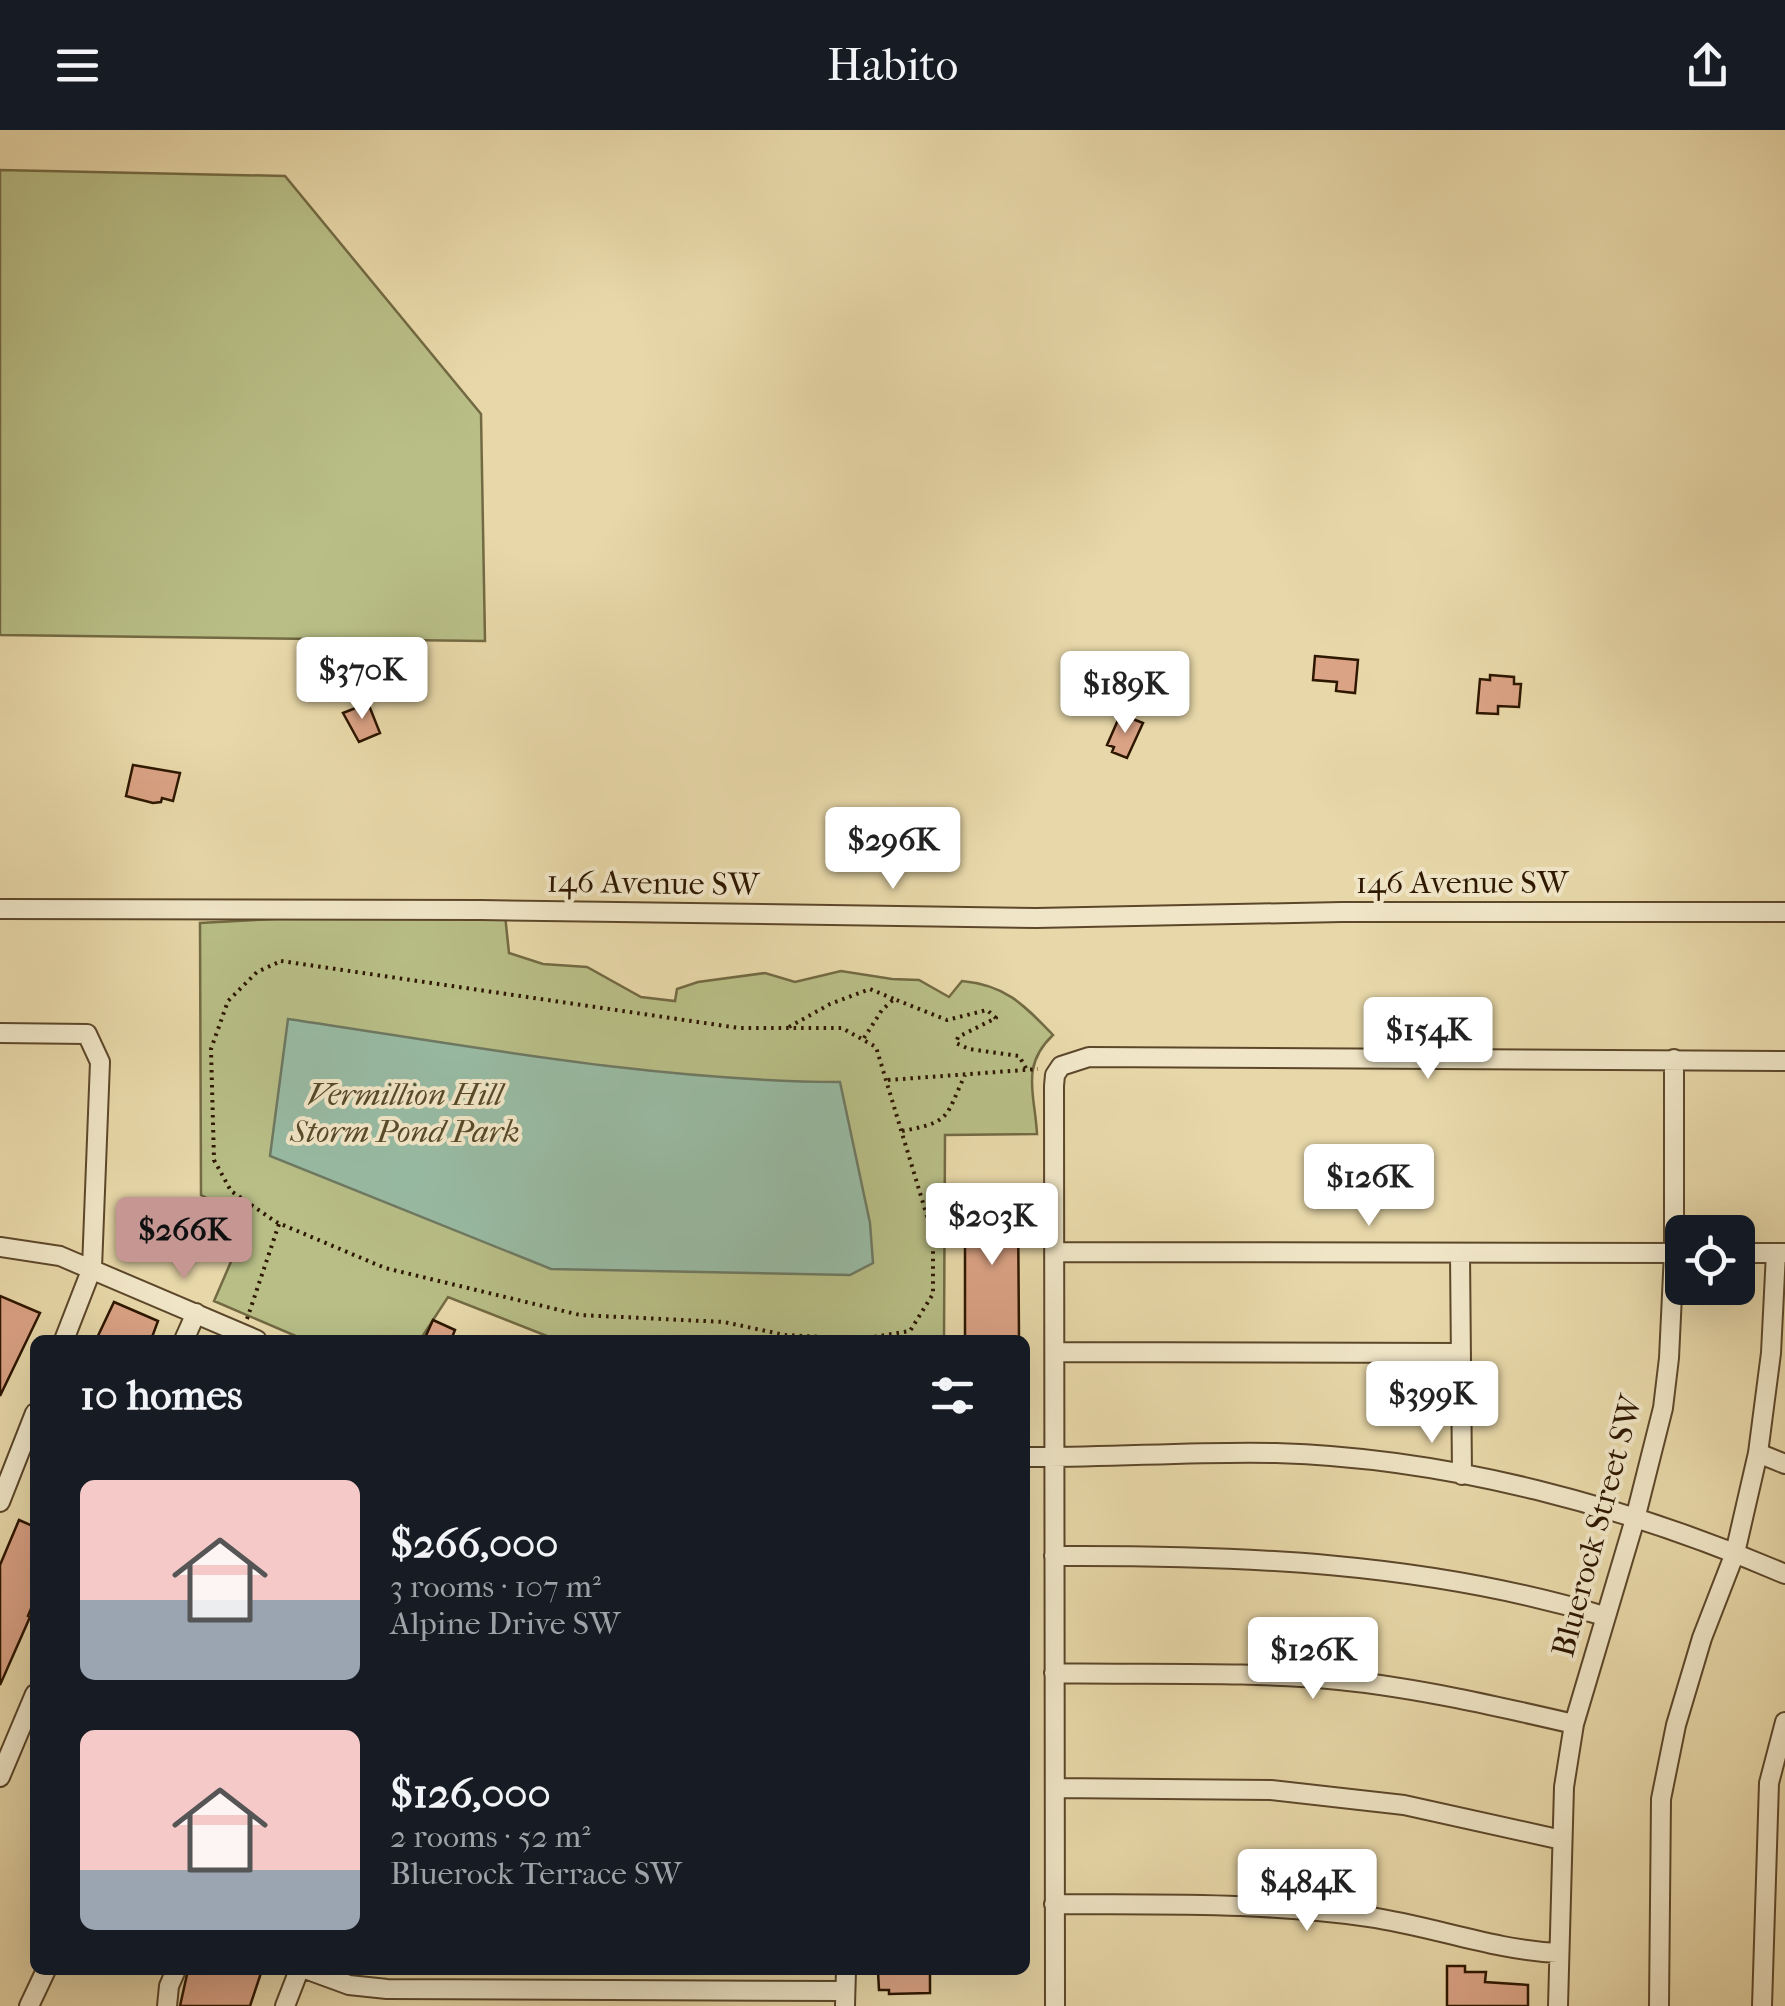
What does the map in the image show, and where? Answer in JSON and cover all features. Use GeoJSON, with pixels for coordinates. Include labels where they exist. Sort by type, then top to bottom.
{"type":"FeatureCollection","features":[{"type":"Feature","properties":{"kind":"street","name":"146 Avenue SW"},"geometry":{"type":"LineString","coordinates":[[0,910],[481,910],[1036,918],[1342,912],[1785,912]]}},
{"type":"Feature","properties":{"kind":"street"},"geometry":{"type":"LineString","coordinates":[[0,1033],[86,1034],[100,1062],[92,1268],[66,1335]]}},
{"type":"Feature","properties":{"kind":"street"},"geometry":{"type":"LineString","coordinates":[[1055,2006],[1054,1086],[1060,1066],[1090,1058],[1785,1061]]}},
{"type":"Feature","properties":{"kind":"street","name":"Bluerock Street SW"},"geometry":{"type":"LineString","coordinates":[[1674,1060],[1677,1215]]}},
{"type":"Feature","properties":{"kind":"street"},"geometry":{"type":"LineString","coordinates":[[0,1247],[60,1256],[246,1335]]}},
{"type":"Feature","properties":{"kind":"street"},"geometry":{"type":"LineString","coordinates":[[1055,1252],[1665,1253]]}},
{"type":"Feature","properties":{"kind":"street"},"geometry":{"type":"LineString","coordinates":[[1460,1253],[1462,1475]]}},
{"type":"Feature","properties":{"kind":"street"},"geometry":{"type":"LineString","coordinates":[[1659,2006],[1660,1799],[1676,1725],[1702,1638],[1735,1553],[1778,1353],[1780,1254],[1755,1253]]}},
{"type":"Feature","properties":{"kind":"street","name":"Bluerock Street SW"},"geometry":{"type":"LineString","coordinates":[[1558,2006],[1564,1787],[1574,1724],[1636,1518],[1663,1408],[1673,1305]]}},
{"type":"Feature","properties":{"kind":"street"},"geometry":{"type":"LineString","coordinates":[[186,1335],[196,1313]]}},
{"type":"Feature","properties":{"kind":"street"},"geometry":{"type":"LineString","coordinates":[[1055,1352],[1460,1353]]}},
{"type":"Feature","properties":{"kind":"street"},"geometry":{"type":"LineString","coordinates":[[0,1502],[30,1426]]}},
{"type":"Feature","properties":{"kind":"street"},"geometry":{"type":"LineString","coordinates":[[1030,1457],[1275,1453],[1462,1475],[1636,1518],[1785,1574]]}},
{"type":"Feature","properties":{"kind":"street"},"geometry":{"type":"LineString","coordinates":[[1758,1453],[1785,1464]]}},
{"type":"Feature","properties":{"kind":"street"},"geometry":{"type":"LineString","coordinates":[[1054,1556],[1174,1555],[1374,1568],[1502,1588],[1604,1616]]}},
{"type":"Feature","properties":{"kind":"street"},"geometry":{"type":"LineString","coordinates":[[1054,1673],[1185,1673],[1341,1680],[1481,1702],[1574,1724]]}},
{"type":"Feature","properties":{"kind":"street"},"geometry":{"type":"LineString","coordinates":[[0,1776],[30,1706]]}},
{"type":"Feature","properties":{"kind":"street"},"geometry":{"type":"LineString","coordinates":[[1762,2006],[1769,1782],[1785,1722]]}},
{"type":"Feature","properties":{"kind":"street"},"geometry":{"type":"LineString","coordinates":[[1055,1788],[1272,1790],[1404,1805],[1562,1840]]}},
{"type":"Feature","properties":{"kind":"street"},"geometry":{"type":"LineString","coordinates":[[1054,1904],[1303,1909],[1372,1917],[1525,1952],[1558,1954]]}},
{"type":"Feature","properties":{"kind":"street"},"geometry":{"type":"LineString","coordinates":[[34,2002],[44,1975]]}},
{"type":"Feature","properties":{"kind":"street"},"geometry":{"type":"LineString","coordinates":[[167,2006],[174,1975]]}},
{"type":"Feature","properties":{"kind":"street"},"geometry":{"type":"LineString","coordinates":[[285,2006],[298,1975]]}},
{"type":"Feature","properties":{"kind":"street"},"geometry":{"type":"LineString","coordinates":[[323,1975],[349,1984],[387,1989],[845,1998]]}},
{"type":"Feature","properties":{"kind":"path"},"geometry":{"type":"LineString","coordinates":[[781,1335],[724,1322],[580,1315],[385,1268],[279,1224],[231,1192],[214,1160],[212,1050],[228,1001],[256,972],[281,961],[739,1028],[842,1028],[876,1047],[932,1236],[933,1294],[910,1331],[893,1335]]}},
{"type":"Feature","properties":{"kind":"path"},"geometry":{"type":"LineString","coordinates":[[787,1028],[830,1004],[870,989],[947,1020],[988,1010],[996,1018],[958,1038],[956,1043],[968,1049],[1019,1056],[1027,1070]]}},
{"type":"Feature","properties":{"kind":"path"},"geometry":{"type":"LineString","coordinates":[[863,1040],[894,999]]}},
{"type":"Feature","properties":{"kind":"path"},"geometry":{"type":"LineString","coordinates":[[888,1080],[1060,1066]]}},
{"type":"Feature","properties":{"kind":"path"},"geometry":{"type":"LineString","coordinates":[[902,1132],[933,1126],[954,1106],[965,1075]]}},
{"type":"Feature","properties":{"kind":"path"},"geometry":{"type":"LineString","coordinates":[[250,1335],[252,1297],[279,1224]]}},
{"type":"Feature","properties":{"kind":"green space"},"geometry":{"type":"Polygon","coordinates":[[[0,170],[285,176],[481,414],[485,641],[0,635],[0,170]]]}},
{"type":"Feature","properties":{"kind":"green space","name":"Vermillion Hill Storm Pond Park"},"geometry":{"type":"Polygon","coordinates":[[[505,915],[509,953],[543,964],[587,967],[641,997],[675,1001],[677,989],[698,982],[765,973],[795,982],[841,971],[919,980],[949,997],[962,981],[991,987],[1013,998],[1053,1035],[1033,1069],[1037,1134],[945,1135],[944,1335],[544,1335],[448,1297],[423,1335],[293,1335],[214,1301],[249,1220],[201,1195],[200,923],[505,915]]]}},
{"type":"Feature","properties":{"kind":"shaded area"},"geometry":{"type":"Polygon","coordinates":[[[288,1019],[632,1069],[840,1082],[870,1223],[873,1263],[850,1275],[551,1269],[270,1156],[288,1019]]]}},
{"type":"Feature","properties":{"kind":"building"},"geometry":{"type":"Polygon","coordinates":[[[1315,656],[1358,660],[1355,693],[1336,691],[1337,682],[1313,680],[1315,656]]]}},
{"type":"Feature","properties":{"kind":"building"},"geometry":{"type":"Polygon","coordinates":[[[1490,675],[1514,677],[1514,684],[1521,684],[1519,707],[1498,706],[1498,714],[1477,713],[1480,679],[1490,680],[1490,675]]]}},
{"type":"Feature","properties":{"kind":"building"},"geometry":{"type":"Polygon","coordinates":[[[368,703],[380,733],[359,742],[343,713],[368,703]]]}},
{"type":"Feature","properties":{"kind":"building"},"geometry":{"type":"Polygon","coordinates":[[[1125,716],[1143,723],[1127,758],[1112,752],[1114,747],[1107,745],[1118,720],[1122,722],[1125,716]]]}},
{"type":"Feature","properties":{"kind":"building"},"geometry":{"type":"Polygon","coordinates":[[[133,765],[180,773],[173,801],[162,798],[161,802],[153,803],[126,796],[133,765]]]}},
{"type":"Feature","properties":{"kind":"building"},"geometry":{"type":"Polygon","coordinates":[[[965,1196],[1010,1196],[1010,1201],[1018,1201],[1019,1335],[965,1335],[965,1196]]]}},
{"type":"Feature","properties":{"kind":"building"},"geometry":{"type":"Polygon","coordinates":[[[0,1296],[40,1313],[0,1396],[0,1296]]]}},
{"type":"Feature","properties":{"kind":"building"},"geometry":{"type":"Polygon","coordinates":[[[114,1302],[158,1321],[153,1335],[98,1335],[114,1302]]]}},
{"type":"Feature","properties":{"kind":"building"},"geometry":{"type":"Polygon","coordinates":[[[433,1320],[455,1330],[453,1335],[426,1335],[433,1320]]]}},
{"type":"Feature","properties":{"kind":"building"},"geometry":{"type":"Polygon","coordinates":[[[19,1520],[30,1525],[30,1617],[0,1685],[0,1565],[19,1520]]]}},
{"type":"Feature","properties":{"kind":"building"},"geometry":{"type":"Polygon","coordinates":[[[1447,1966],[1465,1966],[1465,1972],[1486,1972],[1485,1982],[1528,1985],[1528,2006],[1447,2006],[1447,1966]]]}},
{"type":"Feature","properties":{"kind":"building"},"geometry":{"type":"Polygon","coordinates":[[[187,1975],[260,1975],[250,2006],[180,2006],[187,1975]]]}},
{"type":"Feature","properties":{"kind":"building"},"geometry":{"type":"Polygon","coordinates":[[[878,1975],[930,1975],[930,1993],[889,1994],[889,1990],[879,1990],[878,1975]]]}}]}
